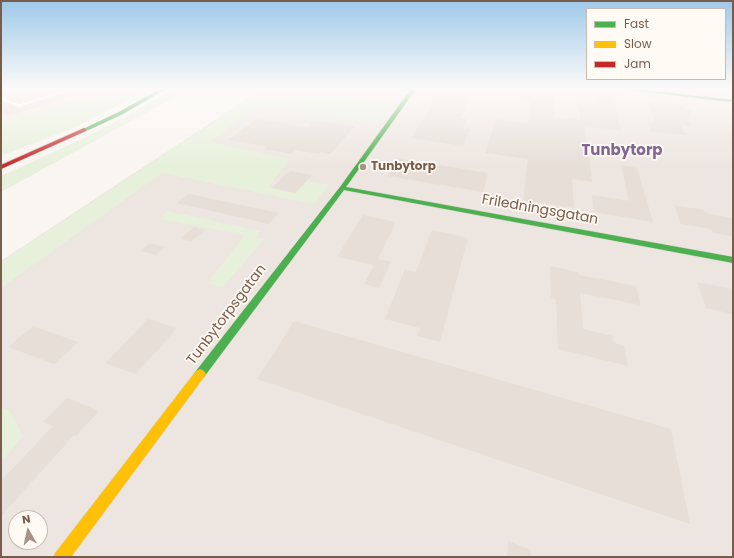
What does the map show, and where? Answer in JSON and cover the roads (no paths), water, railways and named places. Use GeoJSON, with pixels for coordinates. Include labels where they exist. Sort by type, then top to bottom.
{"type":"FeatureCollection","features":[{"type":"Feature","properties":{"kind":"street"},"geometry":{"type":"LineString","coordinates":[[1,167],[116,115]]}},
{"type":"Feature","properties":{"kind":"street","name":"Tunbytorpsgatan"},"geometry":{"type":"LineString","coordinates":[[61,557],[342,188],[395,115]]}},
{"type":"Feature","properties":{"kind":"street","name":"Friledningsgatan"},"geometry":{"type":"LineString","coordinates":[[342,188],[733,260]]}},
{"type":"Feature","properties":{"kind":"place","name":"Tunbytorp"},"geometry":{"type":"Point","coordinates":[363,167]}},
{"type":"Feature","properties":{"kind":"district","name":"Tunbytorp"},"geometry":{"type":"Point","coordinates":[622,151]}}]}
